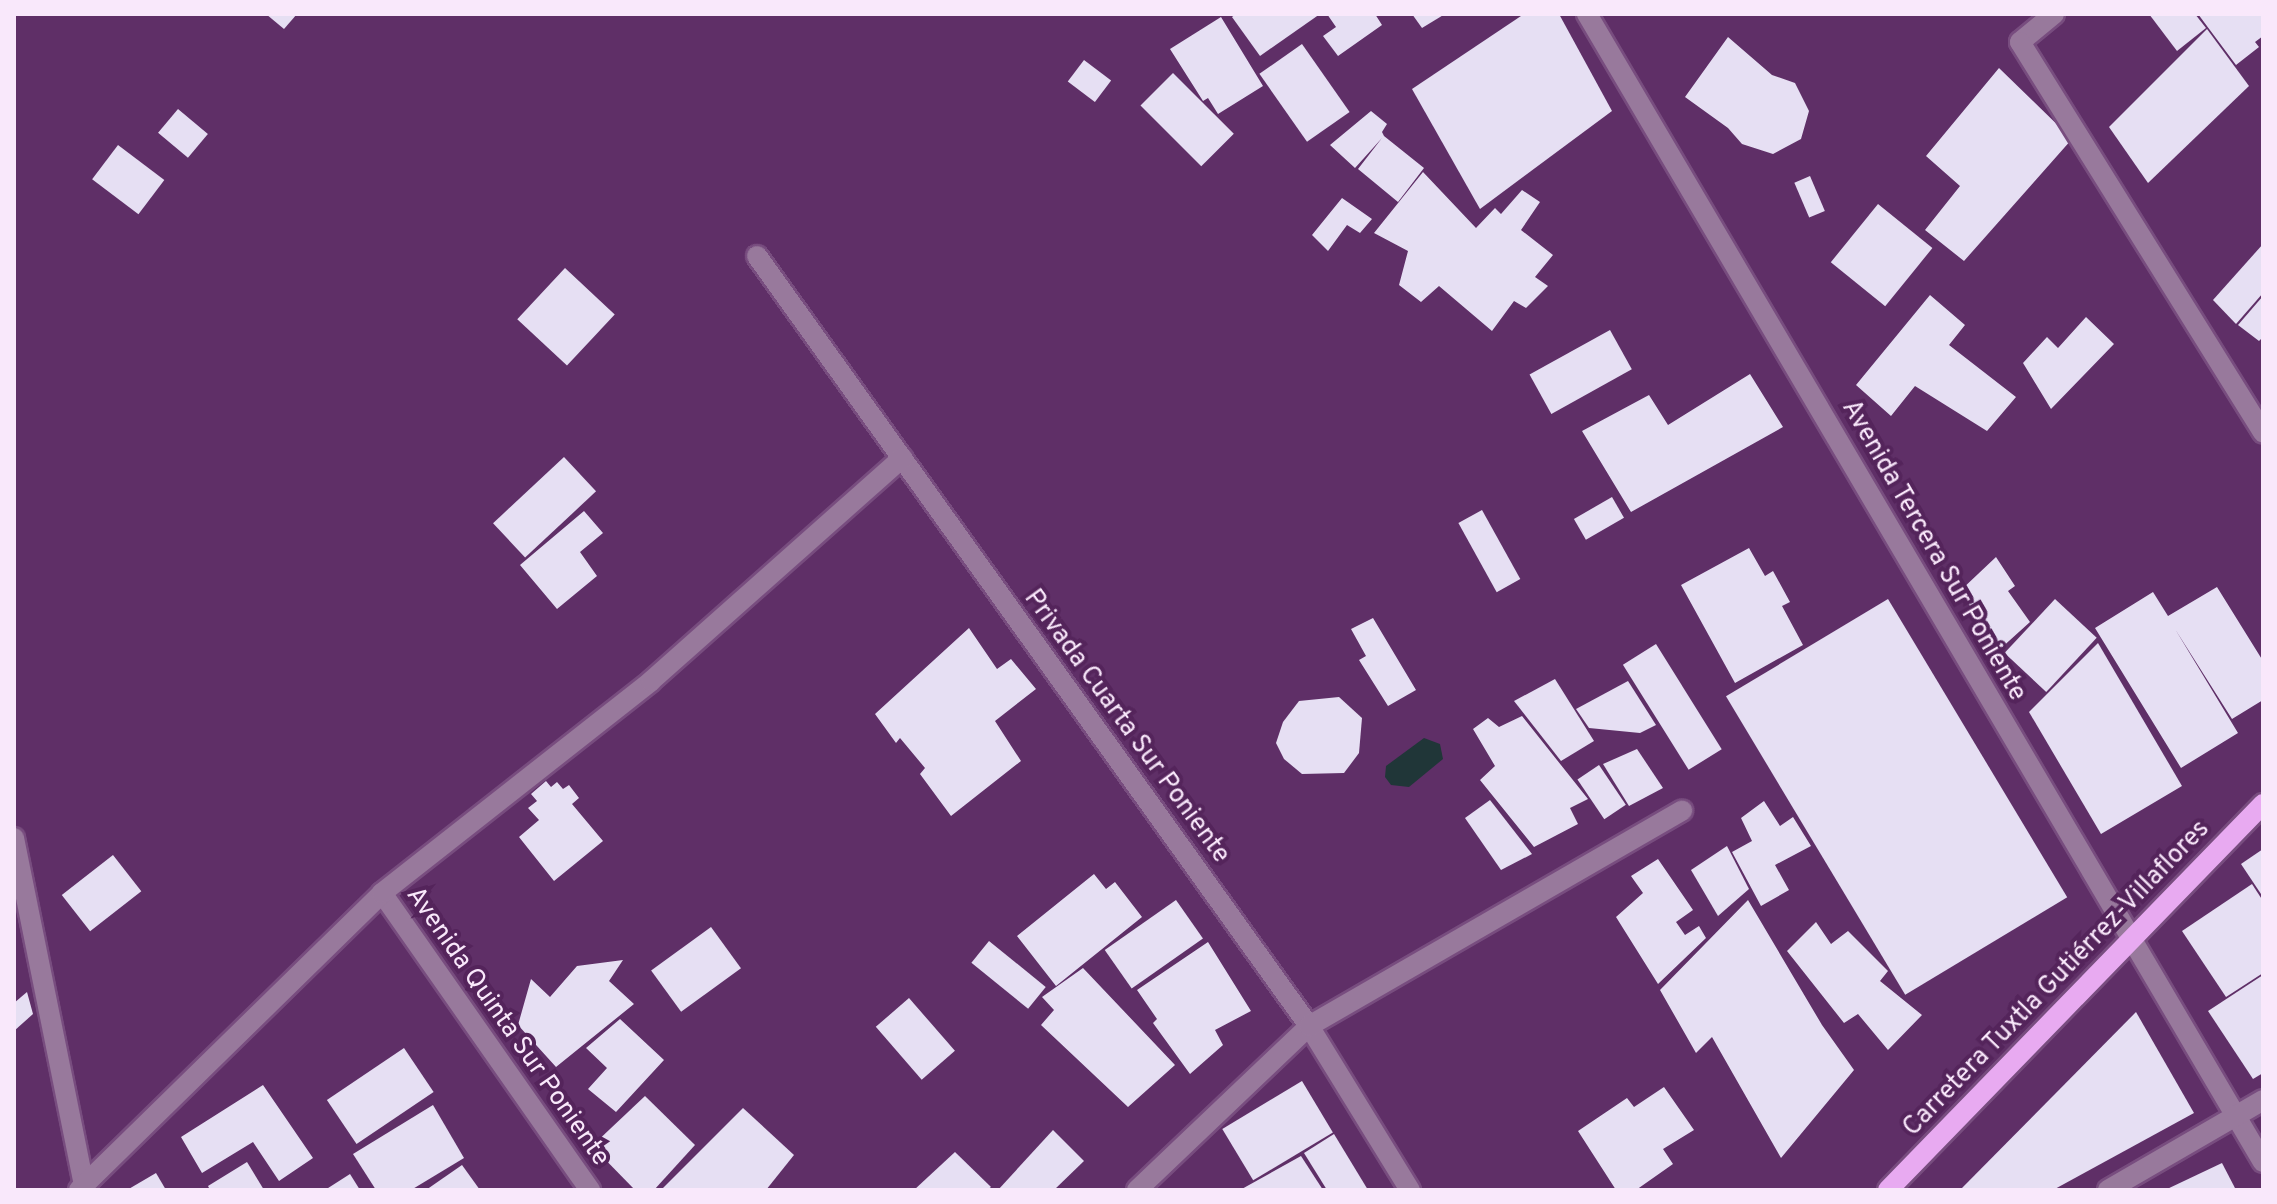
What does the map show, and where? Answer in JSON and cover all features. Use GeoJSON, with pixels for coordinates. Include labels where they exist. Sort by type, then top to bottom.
{"type":"FeatureCollection","features":[{"type":"Feature","properties":{"kind":"main road","name":"Carretera Tuxtla Gutiérrez-Villaflores"},"geometry":{"type":"LineString","coordinates":[[1888,1190],[2263,804]]}},
{"type":"Feature","properties":{"kind":"street","name":"Avenida Tercera Sur Poniente"},"geometry":{"type":"LineString","coordinates":[[1587,14],[2263,1162]]}},
{"type":"Feature","properties":{"kind":"street"},"geometry":{"type":"LineString","coordinates":[[2054,14],[2020,42],[2263,433]]}},
{"type":"Feature","properties":{"kind":"street","name":"Privada Cuarta Sur Poniente"},"geometry":{"type":"LineString","coordinates":[[757,256],[1309,1026],[1410,1190]]}},
{"type":"Feature","properties":{"kind":"street"},"geometry":{"type":"LineString","coordinates":[[81,1188],[382,893],[651,681],[902,458]]}},
{"type":"Feature","properties":{"kind":"street"},"geometry":{"type":"LineString","coordinates":[[1137,1190],[1309,1026],[1682,811]]}},
{"type":"Feature","properties":{"kind":"street"},"geometry":{"type":"LineString","coordinates":[[14,838],[81,1188]]}},
{"type":"Feature","properties":{"kind":"street","name":"Avenida Quinta Sur Poniente"},"geometry":{"type":"LineString","coordinates":[[382,893],[590,1190]]}},
{"type":"Feature","properties":{"kind":"street"},"geometry":{"type":"LineString","coordinates":[[2108,1190],[2263,1100]]}},
{"type":"Feature","properties":{"kind":"shaded area"},"geometry":{"type":"Polygon","coordinates":[[[1424,738],[1440,744],[1443,759],[1409,787],[1391,785],[1385,777],[1386,766],[1424,738]]]}},
{"type":"Feature","properties":{"kind":"building"},"geometry":{"type":"Polygon","coordinates":[[[266,14],[297,14],[284,29],[266,14]]]}},
{"type":"Feature","properties":{"kind":"building"},"geometry":{"type":"Polygon","coordinates":[[[1236,14],[1320,14],[1260,56],[1232,17],[1236,14]]]}},
{"type":"Feature","properties":{"kind":"building"},"geometry":{"type":"Polygon","coordinates":[[[1327,14],[1375,14],[1382,25],[1338,56],[1323,36],[1336,27],[1327,14]]]}},
{"type":"Feature","properties":{"kind":"building"},"geometry":{"type":"Polygon","coordinates":[[[1412,14],[1445,14],[1422,28],[1412,14]]]}},
{"type":"Feature","properties":{"kind":"building"},"geometry":{"type":"Polygon","coordinates":[[[1524,14],[1559,14],[1612,111],[1480,209],[1412,89],[1524,14]]]}},
{"type":"Feature","properties":{"kind":"building"},"geometry":{"type":"Polygon","coordinates":[[[2149,14],[2195,14],[2206,28],[2177,51],[2149,14]]]}},
{"type":"Feature","properties":{"kind":"building"},"geometry":{"type":"Polygon","coordinates":[[[2198,14],[2263,14],[2263,36],[2255,42],[2259,47],[2236,65],[2198,14]]]}},
{"type":"Feature","properties":{"kind":"building"},"geometry":{"type":"Polygon","coordinates":[[[1221,17],[1263,86],[1218,114],[1208,98],[1203,101],[1170,49],[1221,17]]]}},
{"type":"Feature","properties":{"kind":"building"},"geometry":{"type":"Polygon","coordinates":[[[2207,29],[2249,86],[2148,183],[2109,127],[2207,29]]]}},
{"type":"Feature","properties":{"kind":"building"},"geometry":{"type":"Polygon","coordinates":[[[1728,37],[1772,75],[1795,83],[1809,111],[1801,139],[1773,154],[1742,144],[1728,128],[1685,97],[1728,37]]]}},
{"type":"Feature","properties":{"kind":"building"},"geometry":{"type":"Polygon","coordinates":[[[1302,44],[1350,112],[1307,142],[1259,74],[1302,44]]]}},
{"type":"Feature","properties":{"kind":"building"},"geometry":{"type":"Polygon","coordinates":[[[1084,60],[1111,80],[1095,102],[1068,82],[1084,60]]]}},
{"type":"Feature","properties":{"kind":"building"},"geometry":{"type":"Polygon","coordinates":[[[1999,68],[2072,139],[1964,261],[1925,230],[1960,186],[1926,156],[1999,68]]]}},
{"type":"Feature","properties":{"kind":"building"},"geometry":{"type":"Polygon","coordinates":[[[1173,73],[1234,134],[1201,166],[1140,106],[1173,73]]]}},
{"type":"Feature","properties":{"kind":"building"},"geometry":{"type":"Polygon","coordinates":[[[178,109],[208,134],[188,158],[158,133],[178,109]]]}},
{"type":"Feature","properties":{"kind":"building"},"geometry":{"type":"Polygon","coordinates":[[[1371,111],[1387,124],[1382,132],[1384,136],[1424,168],[1398,202],[1358,169],[1382,138],[1355,168],[1330,145],[1371,111]]]}},
{"type":"Feature","properties":{"kind":"building"},"geometry":{"type":"Polygon","coordinates":[[[118,145],[164,180],[138,214],[92,179],[118,145]]]}},
{"type":"Feature","properties":{"kind":"building"},"geometry":{"type":"Polygon","coordinates":[[[1423,172],[1476,228],[1495,208],[1501,214],[1522,190],[1540,202],[1521,230],[1553,255],[1535,277],[1548,286],[1526,308],[1514,301],[1492,331],[1439,286],[1421,302],[1399,285],[1408,251],[1374,233],[1423,172]]]}},
{"type":"Feature","properties":{"kind":"building"},"geometry":{"type":"Polygon","coordinates":[[[1810,176],[1825,211],[1809,218],[1794,183],[1810,176]]]}},
{"type":"Feature","properties":{"kind":"building"},"geometry":{"type":"Polygon","coordinates":[[[1342,198],[1372,219],[1360,233],[1347,225],[1328,251],[1312,235],[1342,198]]]}},
{"type":"Feature","properties":{"kind":"building"},"geometry":{"type":"Polygon","coordinates":[[[1878,204],[1932,248],[1885,306],[1831,262],[1878,204]]]}},
{"type":"Feature","properties":{"kind":"building"},"geometry":{"type":"Polygon","coordinates":[[[2263,244],[2263,293],[2236,324],[2213,300],[2263,244]]]}},
{"type":"Feature","properties":{"kind":"building"},"geometry":{"type":"Polygon","coordinates":[[[565,268],[615,314],[567,366],[517,319],[565,268]]]}},
{"type":"Feature","properties":{"kind":"building"},"geometry":{"type":"Polygon","coordinates":[[[1930,295],[1965,325],[1949,345],[2016,397],[1987,431],[1915,386],[1891,416],[1856,385],[1930,295]]]}},
{"type":"Feature","properties":{"kind":"building"},"geometry":{"type":"Polygon","coordinates":[[[2263,296],[2263,337],[2259,341],[2238,325],[2263,296]]]}},
{"type":"Feature","properties":{"kind":"building"},"geometry":{"type":"Polygon","coordinates":[[[2086,317],[2114,344],[2051,409],[2023,363],[2047,337],[2058,348],[2086,317]]]}},
{"type":"Feature","properties":{"kind":"building"},"geometry":{"type":"Polygon","coordinates":[[[1610,330],[1632,369],[1551,414],[1530,375],[1610,330]]]}},
{"type":"Feature","properties":{"kind":"building"},"geometry":{"type":"Polygon","coordinates":[[[1750,374],[1783,427],[1631,512],[1582,431],[1649,395],[1668,425],[1750,374]]]}},
{"type":"Feature","properties":{"kind":"building"},"geometry":{"type":"Polygon","coordinates":[[[564,457],[596,491],[525,558],[493,523],[564,457]]]}},
{"type":"Feature","properties":{"kind":"building"},"geometry":{"type":"Polygon","coordinates":[[[1612,497],[1624,518],[1586,540],[1574,519],[1612,497]]]}},
{"type":"Feature","properties":{"kind":"building"},"geometry":{"type":"Polygon","coordinates":[[[1482,510],[1520,579],[1497,592],[1458,523],[1482,510]]]}},
{"type":"Feature","properties":{"kind":"building"},"geometry":{"type":"Polygon","coordinates":[[[584,511],[603,533],[580,552],[597,576],[557,609],[520,565],[584,511]]]}},
{"type":"Feature","properties":{"kind":"building"},"geometry":{"type":"Polygon","coordinates":[[[1749,548],[1765,576],[1773,571],[1790,602],[1782,606],[1803,645],[1735,683],[1681,585],[1749,548]]]}},
{"type":"Feature","properties":{"kind":"building"},"geometry":{"type":"Polygon","coordinates":[[[1996,557],[2015,586],[2008,591],[2030,622],[1999,650],[1960,591],[1996,557]]]}},
{"type":"Feature","properties":{"kind":"building"},"geometry":{"type":"Polygon","coordinates":[[[2217,587],[2263,661],[2263,700],[2232,719],[2175,629],[2238,733],[2181,768],[2095,628],[2153,592],[2168,616],[2217,587]]]}},
{"type":"Feature","properties":{"kind":"building"},"geometry":{"type":"Polygon","coordinates":[[[1888,599],[2067,897],[1905,995],[1726,696],[1888,599]]]}},
{"type":"Feature","properties":{"kind":"building"},"geometry":{"type":"Polygon","coordinates":[[[2055,599],[2097,638],[2046,692],[2005,653],[2055,599]]]}},
{"type":"Feature","properties":{"kind":"building"},"geometry":{"type":"Polygon","coordinates":[[[1373,618],[1416,690],[1388,706],[1359,660],[1366,656],[1351,629],[1373,618]]]}},
{"type":"Feature","properties":{"kind":"building"},"geometry":{"type":"Polygon","coordinates":[[[969,628],[997,669],[1011,659],[1036,689],[995,721],[1021,761],[951,816],[920,774],[925,768],[900,738],[896,743],[875,714],[969,628]]]}},
{"type":"Feature","properties":{"kind":"building"},"geometry":{"type":"Polygon","coordinates":[[[2098,643],[2182,786],[2101,834],[2029,712],[2098,643]]]}},
{"type":"Feature","properties":{"kind":"building"},"geometry":{"type":"Polygon","coordinates":[[[1656,644],[1722,749],[1689,770],[1623,665],[1656,644]]]}},
{"type":"Feature","properties":{"kind":"building"},"geometry":{"type":"Polygon","coordinates":[[[1555,679],[1594,741],[1561,761],[1514,701],[1555,679]]]}},
{"type":"Feature","properties":{"kind":"building"},"geometry":{"type":"Polygon","coordinates":[[[1628,681],[1656,725],[1640,733],[1589,728],[1576,709],[1628,681]]]}},
{"type":"Feature","properties":{"kind":"building"},"geometry":{"type":"Polygon","coordinates":[[[1339,697],[1362,718],[1359,753],[1344,773],[1302,774],[1284,759],[1276,743],[1283,722],[1299,701],[1339,697]]]}},
{"type":"Feature","properties":{"kind":"building"},"geometry":{"type":"Polygon","coordinates":[[[1522,716],[1588,799],[1570,808],[1578,824],[1534,847],[1480,780],[1495,766],[1473,729],[1488,718],[1499,727],[1522,716]]]}},
{"type":"Feature","properties":{"kind":"building"},"geometry":{"type":"Polygon","coordinates":[[[1637,749],[1663,788],[1629,806],[1603,764],[1637,749]]]}},
{"type":"Feature","properties":{"kind":"building"},"geometry":{"type":"Polygon","coordinates":[[[1599,765],[1626,805],[1604,819],[1577,780],[1599,765]]]}},
{"type":"Feature","properties":{"kind":"building"},"geometry":{"type":"Polygon","coordinates":[[[546,781],[551,787],[557,782],[563,789],[569,785],[579,798],[572,804],[603,841],[554,881],[519,837],[539,820],[528,808],[537,801],[531,794],[546,781]]]}},
{"type":"Feature","properties":{"kind":"building"},"geometry":{"type":"Polygon","coordinates":[[[1490,800],[1532,854],[1501,870],[1465,818],[1490,800]]]}},
{"type":"Feature","properties":{"kind":"building"},"geometry":{"type":"Polygon","coordinates":[[[1764,801],[1780,826],[1793,817],[1811,846],[1775,865],[1789,890],[1761,906],[1732,852],[1752,841],[1741,818],[1764,801]]]}},
{"type":"Feature","properties":{"kind":"building"},"geometry":{"type":"Polygon","coordinates":[[[1727,846],[1749,889],[1718,916],[1691,870],[1727,846]]]}},
{"type":"Feature","properties":{"kind":"building"},"geometry":{"type":"Polygon","coordinates":[[[2263,849],[2263,897],[2241,864],[2263,849]]]}},
{"type":"Feature","properties":{"kind":"building"},"geometry":{"type":"Polygon","coordinates":[[[113,855],[141,891],[90,931],[62,895],[113,855]]]}},
{"type":"Feature","properties":{"kind":"building"},"geometry":{"type":"Polygon","coordinates":[[[1658,859],[1693,910],[1676,922],[1685,935],[1699,926],[1706,938],[1658,984],[1616,917],[1643,893],[1631,876],[1658,859]]]}},
{"type":"Feature","properties":{"kind":"building"},"geometry":{"type":"Polygon","coordinates":[[[1094,874],[1106,889],[1115,882],[1142,917],[1056,986],[1017,936],[1094,874]]]}},
{"type":"Feature","properties":{"kind":"building"},"geometry":{"type":"Polygon","coordinates":[[[2252,884],[2263,901],[2263,973],[2226,997],[2182,931],[2252,884]]]}},
{"type":"Feature","properties":{"kind":"building"},"geometry":{"type":"Polygon","coordinates":[[[1176,900],[1203,939],[1132,988],[1105,950],[1176,900]]]}},
{"type":"Feature","properties":{"kind":"building"},"geometry":{"type":"Polygon","coordinates":[[[1748,900],[1822,1025],[1854,1070],[1781,1158],[1712,1037],[1696,1053],[1660,990],[1748,900]]]}},
{"type":"Feature","properties":{"kind":"building"},"geometry":{"type":"Polygon","coordinates":[[[1816,922],[1831,944],[1848,931],[1888,971],[1880,981],[1922,1015],[1888,1050],[1858,1014],[1844,1023],[1787,951],[1816,922]]]}},
{"type":"Feature","properties":{"kind":"building"},"geometry":{"type":"Polygon","coordinates":[[[711,927],[741,968],[681,1012],[651,970],[711,927]]]}},
{"type":"Feature","properties":{"kind":"building"},"geometry":{"type":"Polygon","coordinates":[[[989,941],[1046,987],[1028,1009],[971,963],[989,941]]]}},
{"type":"Feature","properties":{"kind":"building"},"geometry":{"type":"Polygon","coordinates":[[[1208,942],[1251,1011],[1215,1030],[1223,1045],[1190,1074],[1153,1023],[1157,1019],[1137,990],[1208,942]]]}},
{"type":"Feature","properties":{"kind":"building"},"geometry":{"type":"Polygon","coordinates":[[[623,960],[609,981],[634,1004],[556,1067],[518,1025],[531,979],[550,997],[577,966],[623,960]]]}},
{"type":"Feature","properties":{"kind":"building"},"geometry":{"type":"Polygon","coordinates":[[[1083,968],[1175,1065],[1128,1107],[1041,1025],[1054,1010],[1042,997],[1083,968]]]}},
{"type":"Feature","properties":{"kind":"building"},"geometry":{"type":"Polygon","coordinates":[[[2263,975],[2263,1073],[2253,1079],[2208,1011],[2263,975]]]}},
{"type":"Feature","properties":{"kind":"building"},"geometry":{"type":"Polygon","coordinates":[[[27,992],[33,1014],[14,1031],[14,1003],[27,992]]]}},
{"type":"Feature","properties":{"kind":"building"},"geometry":{"type":"Polygon","coordinates":[[[909,998],[955,1051],[922,1080],[876,1027],[909,998]]]}},
{"type":"Feature","properties":{"kind":"building"},"geometry":{"type":"Polygon","coordinates":[[[2136,1012],[2194,1113],[2053,1190],[1960,1190],[2136,1012]]]}},
{"type":"Feature","properties":{"kind":"building"},"geometry":{"type":"Polygon","coordinates":[[[620,1019],[664,1060],[616,1112],[588,1089],[607,1068],[586,1048],[620,1019]]]}},
{"type":"Feature","properties":{"kind":"building"},"geometry":{"type":"Polygon","coordinates":[[[404,1048],[434,1092],[357,1144],[327,1100],[404,1048]]]}},
{"type":"Feature","properties":{"kind":"building"},"geometry":{"type":"Polygon","coordinates":[[[1302,1081],[1333,1132],[1253,1180],[1222,1129],[1302,1081]]]}},
{"type":"Feature","properties":{"kind":"building"},"geometry":{"type":"Polygon","coordinates":[[[263,1085],[313,1158],[279,1181],[253,1142],[202,1173],[181,1137],[263,1085]]]}},
{"type":"Feature","properties":{"kind":"building"},"geometry":{"type":"Polygon","coordinates":[[[1664,1087],[1694,1130],[1663,1149],[1673,1164],[1636,1190],[1616,1190],[1578,1131],[1627,1098],[1634,1107],[1664,1087]]]}},
{"type":"Feature","properties":{"kind":"building"},"geometry":{"type":"Polygon","coordinates":[[[645,1096],[695,1145],[654,1190],[635,1190],[592,1146],[645,1096]]]}},
{"type":"Feature","properties":{"kind":"building"},"geometry":{"type":"Polygon","coordinates":[[[433,1105],[464,1158],[411,1190],[376,1190],[353,1154],[433,1105]]]}},
{"type":"Feature","properties":{"kind":"building"},"geometry":{"type":"Polygon","coordinates":[[[743,1108],[794,1155],[766,1190],[661,1190],[743,1108]]]}},
{"type":"Feature","properties":{"kind":"building"},"geometry":{"type":"Polygon","coordinates":[[[1053,1130],[1084,1161],[1054,1190],[998,1190],[1053,1130]]]}},
{"type":"Feature","properties":{"kind":"building"},"geometry":{"type":"Polygon","coordinates":[[[1334,1134],[1368,1190],[1327,1190],[1304,1153],[1334,1134]]]}},
{"type":"Feature","properties":{"kind":"building"},"geometry":{"type":"Polygon","coordinates":[[[955,1152],[991,1187],[987,1190],[914,1190],[955,1152]]]}},
{"type":"Feature","properties":{"kind":"building"},"geometry":{"type":"Polygon","coordinates":[[[1301,1156],[1323,1190],[1240,1190],[1301,1156]]]}},
{"type":"Feature","properties":{"kind":"building"},"geometry":{"type":"Polygon","coordinates":[[[247,1162],[264,1190],[210,1190],[208,1186],[247,1162]]]}},
{"type":"Feature","properties":{"kind":"building"},"geometry":{"type":"Polygon","coordinates":[[[2222,1163],[2236,1190],[2165,1190],[2222,1163]]]}},
{"type":"Feature","properties":{"kind":"building"},"geometry":{"type":"Polygon","coordinates":[[[462,1165],[480,1190],[426,1190],[462,1165]]]}},
{"type":"Feature","properties":{"kind":"building"},"geometry":{"type":"Polygon","coordinates":[[[156,1173],[166,1190],[127,1190],[156,1173]]]}},
{"type":"Feature","properties":{"kind":"building"},"geometry":{"type":"Polygon","coordinates":[[[350,1174],[360,1190],[325,1190],[350,1174]]]}}]}
